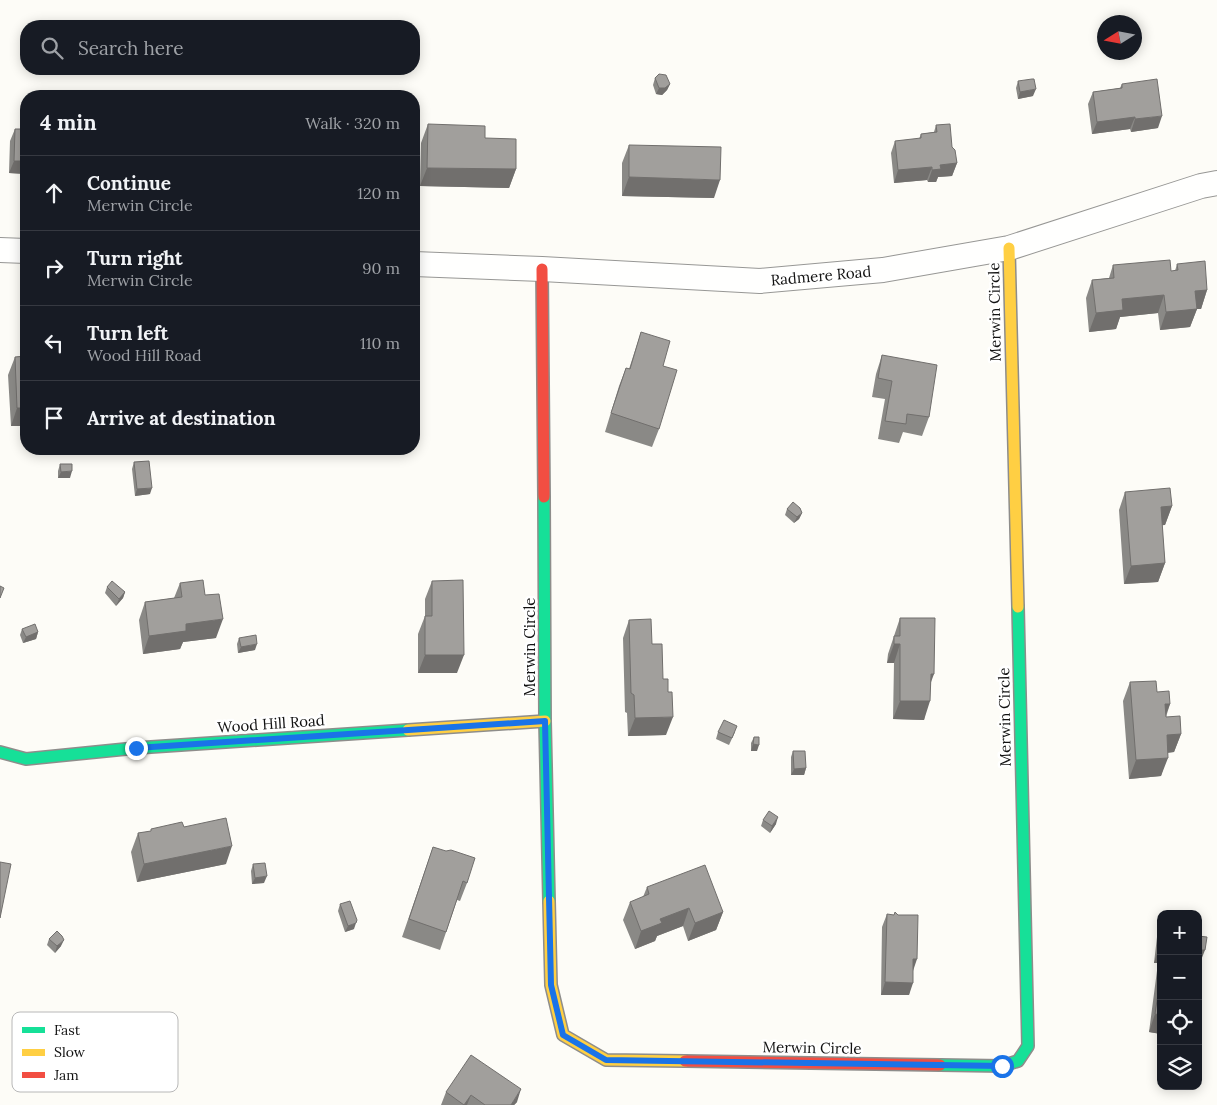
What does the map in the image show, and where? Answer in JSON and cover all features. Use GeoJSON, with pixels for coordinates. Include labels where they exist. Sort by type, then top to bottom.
{"type":"FeatureCollection","features":[{"type":"Feature","properties":{"kind":"street","name":"Radmere Road"},"geometry":{"type":"LineString","coordinates":[[420,264],[760,281],[883,270],[1009,248],[1201,186],[1217,183]]}},
{"type":"Feature","properties":{"kind":"street","name":"Merwin Circle"},"geometry":{"type":"LineString","coordinates":[[542,269],[545,721],[551,985],[563,1035],[606,1060],[1002,1066],[1018,1061],[1028,1046],[1009,248]]}},
{"type":"Feature","properties":{"kind":"street"},"geometry":{"type":"LineString","coordinates":[[0,250],[20,250]]}},
{"type":"Feature","properties":{"kind":"street","name":"Wood Hill Road"},"geometry":{"type":"LineString","coordinates":[[0,752],[26,759],[136,748],[545,721]]}},
{"type":"Feature","properties":{"kind":"building"},"geometry":{"type":"Polygon","coordinates":[[[659,74],[666,75],[670,84],[665,88],[659,88],[655,78],[659,74]]]}},
{"type":"Feature","properties":{"kind":"building"},"geometry":{"type":"Polygon","coordinates":[[[1034,79],[1036,89],[1020,92],[1018,81],[1034,79]]]}},
{"type":"Feature","properties":{"kind":"building"},"geometry":{"type":"Polygon","coordinates":[[[1157,79],[1162,116],[1097,122],[1093,92],[1122,88],[1122,84],[1157,79]]]}},
{"type":"Feature","properties":{"kind":"building"},"geometry":{"type":"Polygon","coordinates":[[[428,124],[485,126],[485,138],[516,139],[516,169],[427,168],[428,124]]]}},
{"type":"Feature","properties":{"kind":"building"},"geometry":{"type":"Polygon","coordinates":[[[950,124],[952,147],[955,150],[957,163],[940,165],[941,169],[932,170],[932,167],[898,170],[895,141],[921,138],[921,134],[937,132],[936,125],[950,124]]]}},
{"type":"Feature","properties":{"kind":"building"},"geometry":{"type":"Polygon","coordinates":[[[15,129],[20,129],[20,161],[14,161],[15,129]]]}},
{"type":"Feature","properties":{"kind":"building"},"geometry":{"type":"Polygon","coordinates":[[[629,145],[721,147],[720,180],[629,177],[629,145]]]}},
{"type":"Feature","properties":{"kind":"building"},"geometry":{"type":"Polygon","coordinates":[[[1170,260],[1171,271],[1178,270],[1177,264],[1205,261],[1207,290],[1195,291],[1197,309],[1166,312],[1164,295],[1122,299],[1123,310],[1096,313],[1092,280],[1114,278],[1113,265],[1170,260]]]}},
{"type":"Feature","properties":{"kind":"building"},"geometry":{"type":"Polygon","coordinates":[[[641,332],[670,341],[663,366],[677,370],[659,429],[611,413],[626,368],[630,369],[641,332]]]}},
{"type":"Feature","properties":{"kind":"building"},"geometry":{"type":"Polygon","coordinates":[[[882,355],[937,365],[929,417],[907,414],[906,424],[885,421],[892,381],[878,378],[882,355]]]}},
{"type":"Feature","properties":{"kind":"building"},"geometry":{"type":"Polygon","coordinates":[[[15,357],[20,357],[20,408],[17,408],[15,357]]]}},
{"type":"Feature","properties":{"kind":"building"},"geometry":{"type":"Polygon","coordinates":[[[149,461],[152,488],[137,489],[134,462],[149,461]]]}},
{"type":"Feature","properties":{"kind":"building"},"geometry":{"type":"Polygon","coordinates":[[[60,464],[72,464],[72,471],[61,472],[60,464]]]}},
{"type":"Feature","properties":{"kind":"building"},"geometry":{"type":"Polygon","coordinates":[[[1170,488],[1172,506],[1161,507],[1165,563],[1131,566],[1125,492],[1170,488]]]}},
{"type":"Feature","properties":{"kind":"building"},"geometry":{"type":"Polygon","coordinates":[[[793,502],[800,508],[802,513],[797,517],[787,509],[793,502]]]}},
{"type":"Feature","properties":{"kind":"building"},"geometry":{"type":"Polygon","coordinates":[[[203,580],[205,595],[219,594],[223,619],[186,624],[186,631],[149,636],[145,602],[182,597],[180,583],[203,580]]]}},
{"type":"Feature","properties":{"kind":"building"},"geometry":{"type":"Polygon","coordinates":[[[463,580],[464,655],[425,655],[425,616],[432,616],[432,581],[463,580]]]}},
{"type":"Feature","properties":{"kind":"building"},"geometry":{"type":"Polygon","coordinates":[[[112,581],[125,592],[119,599],[107,587],[112,581]]]}},
{"type":"Feature","properties":{"kind":"building"},"geometry":{"type":"Polygon","coordinates":[[[0,586],[4,588],[0,598],[0,586]]]}},
{"type":"Feature","properties":{"kind":"building"},"geometry":{"type":"Polygon","coordinates":[[[900,618],[935,618],[934,674],[931,674],[930,701],[900,701],[900,644],[894,644],[894,636],[900,636],[900,618]]]}},
{"type":"Feature","properties":{"kind":"building"},"geometry":{"type":"Polygon","coordinates":[[[651,619],[652,644],[662,644],[663,679],[668,679],[668,692],[672,692],[673,717],[635,718],[634,695],[631,693],[629,620],[651,619]]]}},
{"type":"Feature","properties":{"kind":"building"},"geometry":{"type":"Polygon","coordinates":[[[35,624],[38,632],[26,637],[22,629],[35,624]]]}},
{"type":"Feature","properties":{"kind":"building"},"geometry":{"type":"Polygon","coordinates":[[[256,635],[257,644],[241,647],[239,638],[256,635]]]}},
{"type":"Feature","properties":{"kind":"building"},"geometry":{"type":"Polygon","coordinates":[[[1156,681],[1157,692],[1169,691],[1170,704],[1165,704],[1166,717],[1180,716],[1181,734],[1167,735],[1168,758],[1136,760],[1130,682],[1156,681]]]}},
{"type":"Feature","properties":{"kind":"building"},"geometry":{"type":"Polygon","coordinates":[[[724,720],[737,726],[732,738],[718,732],[724,720]]]}},
{"type":"Feature","properties":{"kind":"building"},"geometry":{"type":"Polygon","coordinates":[[[754,737],[759,737],[759,745],[753,744],[754,737]]]}},
{"type":"Feature","properties":{"kind":"building"},"geometry":{"type":"Polygon","coordinates":[[[793,751],[805,751],[806,768],[794,769],[793,751]]]}},
{"type":"Feature","properties":{"kind":"building"},"geometry":{"type":"Polygon","coordinates":[[[769,811],[778,817],[772,826],[763,820],[769,811]]]}},
{"type":"Feature","properties":{"kind":"building"},"geometry":{"type":"Polygon","coordinates":[[[226,818],[232,846],[144,864],[138,833],[182,822],[184,827],[226,818]]]}},
{"type":"Feature","properties":{"kind":"building"},"geometry":{"type":"Polygon","coordinates":[[[433,847],[446,851],[451,850],[475,858],[467,883],[463,881],[446,932],[409,919],[433,847]]]}},
{"type":"Feature","properties":{"kind":"building"},"geometry":{"type":"Polygon","coordinates":[[[0,862],[11,864],[0,918],[0,862]]]}},
{"type":"Feature","properties":{"kind":"building"},"geometry":{"type":"Polygon","coordinates":[[[265,863],[267,876],[255,878],[253,864],[265,863]]]}},
{"type":"Feature","properties":{"kind":"building"},"geometry":{"type":"Polygon","coordinates":[[[705,865],[723,912],[695,923],[689,908],[660,919],[662,923],[641,931],[630,902],[649,894],[647,887],[705,865]]]}},
{"type":"Feature","properties":{"kind":"building"},"geometry":{"type":"Polygon","coordinates":[[[350,901],[357,920],[356,923],[348,926],[340,904],[350,901]]]}},
{"type":"Feature","properties":{"kind":"building"},"geometry":{"type":"Polygon","coordinates":[[[895,912],[898,915],[918,915],[917,959],[913,959],[913,983],[885,982],[887,914],[894,915],[895,912]]]}},
{"type":"Feature","properties":{"kind":"building"},"geometry":{"type":"Polygon","coordinates":[[[57,931],[64,940],[57,946],[49,939],[57,931]]]}},
{"type":"Feature","properties":{"kind":"building"},"geometry":{"type":"Polygon","coordinates":[[[1202,936],[1207,937],[1205,950],[1202,950],[1202,936]]]}},
{"type":"Feature","properties":{"kind":"building"},"geometry":{"type":"Polygon","coordinates":[[[471,1055],[521,1089],[511,1105],[485,1105],[471,1095],[464,1105],[446,1092],[471,1055]]]}},
{"type":"Feature","properties":{"kind":"traffic: fast"},"geometry":{"type":"LineString","coordinates":[[544,497],[545,721],[549,901]]}},
{"type":"Feature","properties":{"kind":"traffic: fast"},"geometry":{"type":"LineString","coordinates":[[940,1065],[1002,1066],[1018,1061],[1028,1046],[1018,607]]}},
{"type":"Feature","properties":{"kind":"traffic: fast"},"geometry":{"type":"LineString","coordinates":[[0,752],[26,759],[136,748],[408,730]]}},
{"type":"Feature","properties":{"kind":"traffic: slow"},"geometry":{"type":"LineString","coordinates":[[1009,248],[1018,607]]}},
{"type":"Feature","properties":{"kind":"traffic: slow"},"geometry":{"type":"LineString","coordinates":[[408,730],[545,721]]}},
{"type":"Feature","properties":{"kind":"traffic: slow"},"geometry":{"type":"LineString","coordinates":[[549,901],[551,985],[563,1035],[606,1060],[685,1061]]}},
{"type":"Feature","properties":{"kind":"traffic: jam"},"geometry":{"type":"LineString","coordinates":[[542,269],[544,497]]}},
{"type":"Feature","properties":{"kind":"traffic: jam"},"geometry":{"type":"LineString","coordinates":[[685,1061],[940,1065]]}},
{"type":"Feature","properties":{"kind":"route"},"geometry":{"type":"LineString","coordinates":[[136,748],[545,721],[551,985],[563,1035],[606,1060],[1002,1066]]}}]}
